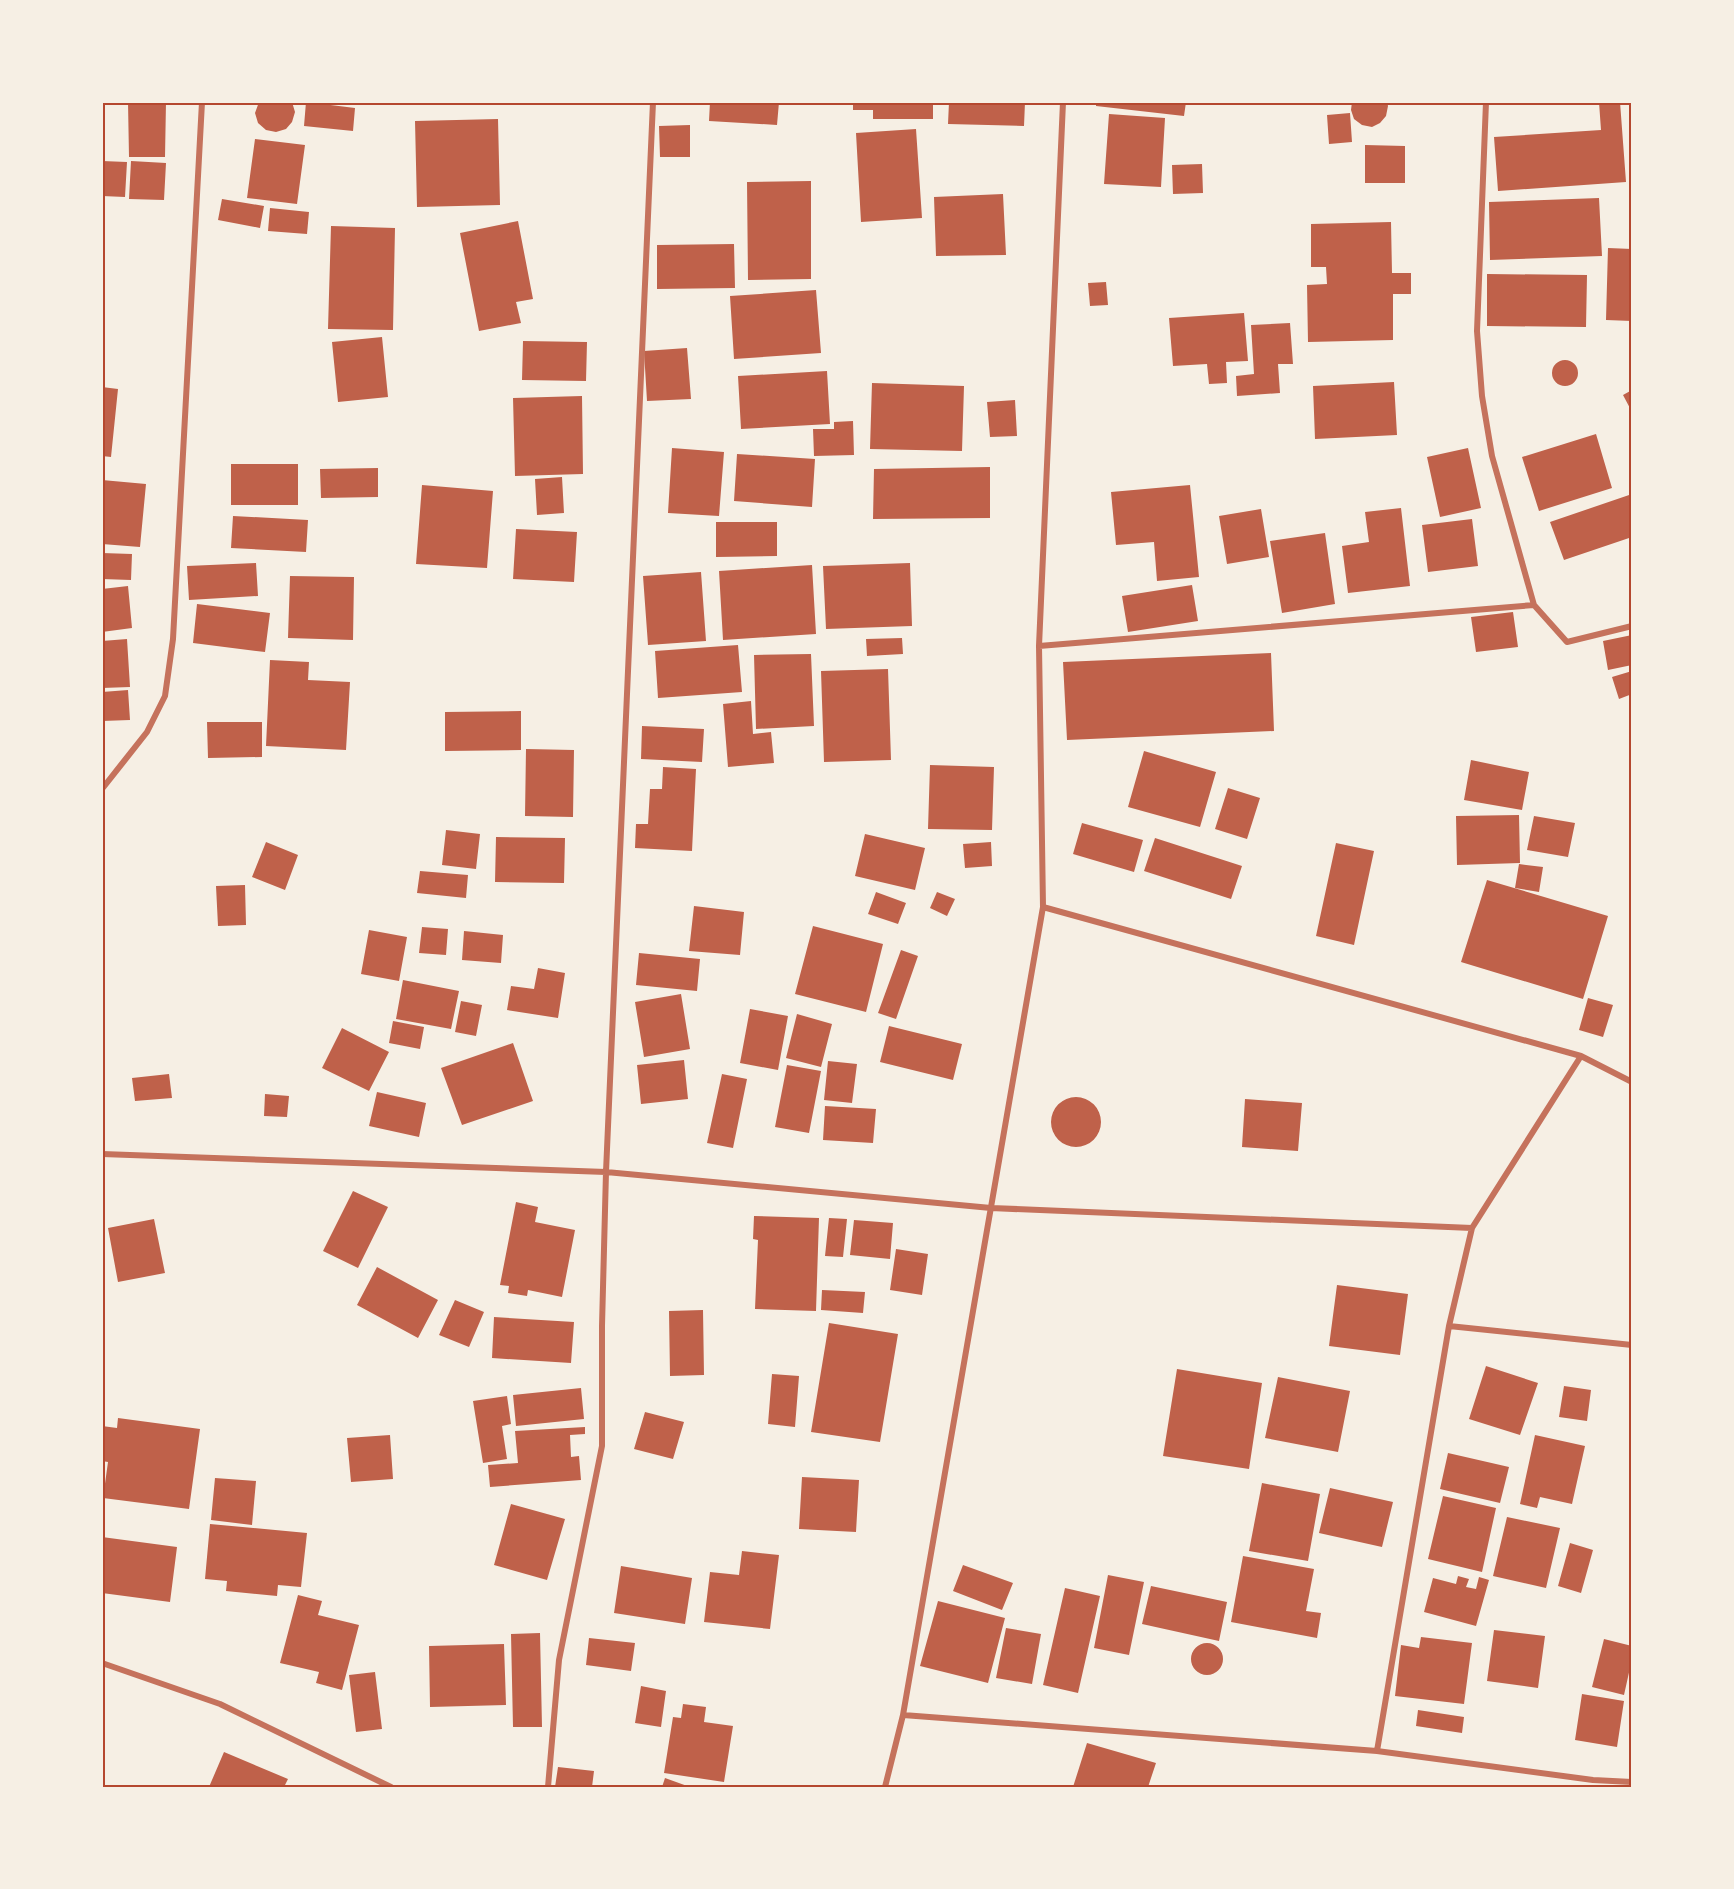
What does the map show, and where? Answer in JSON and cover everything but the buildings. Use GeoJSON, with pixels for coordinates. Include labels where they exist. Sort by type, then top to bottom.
{"type":"FeatureCollection","features":[{"type":"Feature","properties":{"kind":"street"},"geometry":{"type":"LineString","coordinates":[[103,785],[147,732],[165,696],[167,685],[173,639],[202,102]]}},
{"type":"Feature","properties":{"kind":"street"},"geometry":{"type":"LineString","coordinates":[[549,1787],[559,1660],[602,1446],[606,1172],[653,102]]}},
{"type":"Feature","properties":{"kind":"street"},"geometry":{"type":"LineString","coordinates":[[885,1787],[903,1715],[1043,907],[1039,646],[1063,102]]}},
{"type":"Feature","properties":{"kind":"street"},"geometry":{"type":"LineString","coordinates":[[1486,102],[1477,331],[1482,396],[1492,456],[1534,605],[1567,642],[1632,626]]}},
{"type":"Feature","properties":{"kind":"street"},"geometry":{"type":"LineString","coordinates":[[1039,646],[1534,605]]}},
{"type":"Feature","properties":{"kind":"street"},"geometry":{"type":"LineString","coordinates":[[1043,907],[1581,1056],[1632,1082]]}},
{"type":"Feature","properties":{"kind":"street"},"geometry":{"type":"LineString","coordinates":[[1377,1752],[1449,1326],[1472,1228],[1581,1056]]}},
{"type":"Feature","properties":{"kind":"street"},"geometry":{"type":"LineString","coordinates":[[102,1154],[606,1172],[991,1208],[1472,1228]]}},
{"type":"Feature","properties":{"kind":"street"},"geometry":{"type":"LineString","coordinates":[[1449,1326],[1632,1346]]}},
{"type":"Feature","properties":{"kind":"street"},"geometry":{"type":"LineString","coordinates":[[102,1663],[220,1704],[391,1787]]}},
{"type":"Feature","properties":{"kind":"street"},"geometry":{"type":"LineString","coordinates":[[903,1715],[1377,1752],[1592,1784],[1632,1782]]}}]}
